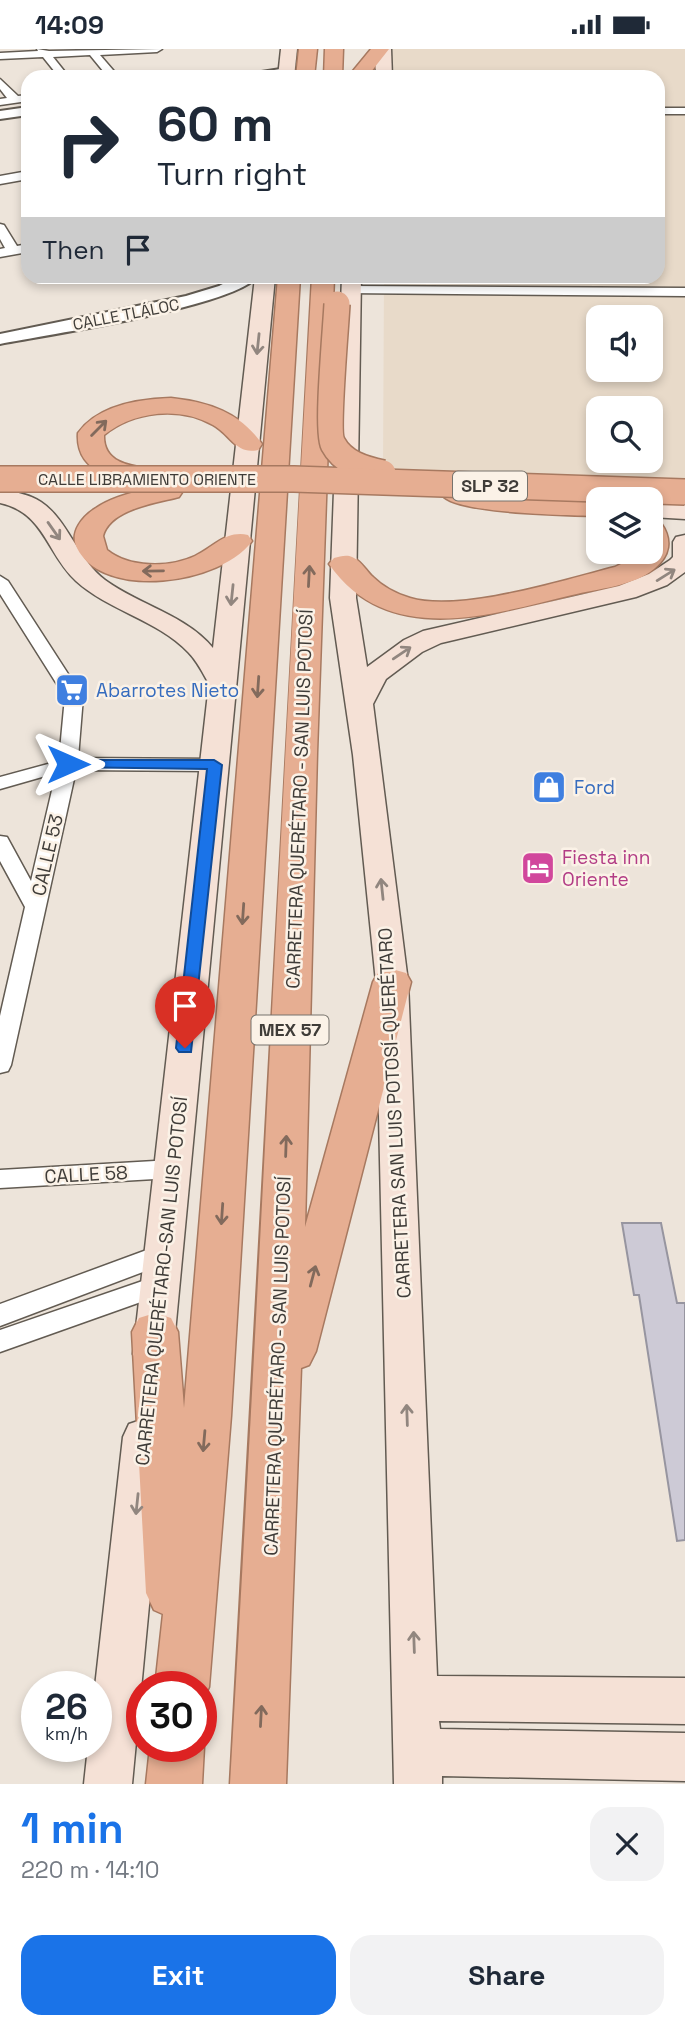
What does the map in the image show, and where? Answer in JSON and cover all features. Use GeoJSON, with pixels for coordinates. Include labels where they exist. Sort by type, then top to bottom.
{"type":"FeatureCollection","features":[{"type":"Feature","properties":{"kind":"highway"},"geometry":{"type":"LineString","coordinates":[[306,70],[308,49]]}},
{"type":"Feature","properties":{"kind":"highway"},"geometry":{"type":"LineString","coordinates":[[333,70],[334,49]]}},
{"type":"Feature","properties":{"kind":"highway"},"geometry":{"type":"LineString","coordinates":[[363,70],[382,49]]}},
{"type":"Feature","properties":{"kind":"highway","name":"MEX 57"},"geometry":{"type":"LineString","coordinates":[[182,1671],[209,1389],[288,284]]}},
{"type":"Feature","properties":{"kind":"highway","name":"SLP 32"},"geometry":{"type":"LineString","coordinates":[[340,285],[330,439],[333,448],[355,465],[428,484]]}},
{"type":"Feature","properties":{"kind":"highway","name":"CARRETERA QUERÉTARO - SAN LUIS POTOSÍ"},"geometry":{"type":"LineString","coordinates":[[258,1784],[276,1413],[300,753],[340,285]]}},
{"type":"Feature","properties":{"kind":"highway"},"geometry":{"type":"LineString","coordinates":[[170,485],[116,470],[103,463],[93,456],[88,446],[91,433],[114,415],[178,406],[201,410],[223,419],[249,444]]}},
{"type":"Feature","properties":{"kind":"highway","name":"CALLE LIBRAMIENTO ORIENTE"},"geometry":{"type":"LineString","coordinates":[[0,479],[170,485]]}},
{"type":"Feature","properties":{"kind":"highway","name":"SLP 32"},"geometry":{"type":"LineString","coordinates":[[294,484],[428,484],[586,498]]}},
{"type":"Feature","properties":{"kind":"highway","name":"SLP 32"},"geometry":{"type":"LineString","coordinates":[[294,484],[456,495],[477,501],[586,499]]}},
{"type":"Feature","properties":{"kind":"highway","name":"CALLE LIBRAMIENTO ORIENTE"},"geometry":{"type":"LineString","coordinates":[[0,493],[170,485],[294,484]]}},
{"type":"Feature","properties":{"kind":"highway"},"geometry":{"type":"LineString","coordinates":[[170,485],[99,518],[90,529],[88,540],[93,553],[106,563],[127,571],[150,572],[196,566],[238,541]]}},
{"type":"Feature","properties":{"kind":"highway","name":"SLP 32"},"geometry":{"type":"LineString","coordinates":[[663,494],[685,492]]}},
{"type":"Feature","properties":{"kind":"highway"},"geometry":{"type":"LineString","coordinates":[[663,502],[685,503]]}},
{"type":"Feature","properties":{"kind":"highway"},"geometry":{"type":"LineString","coordinates":[[344,564],[358,582],[383,600],[413,609],[440,612],[472,609],[625,573],[643,564]]}},
{"type":"Feature","properties":{"kind":"highway"},"geometry":{"type":"LineString","coordinates":[[276,1413],[392,982]]}},
{"type":"Feature","properties":{"kind":"highway"},"geometry":{"type":"LineString","coordinates":[[160,1291],[179,1671]]}},
{"type":"Feature","properties":{"kind":"highway"},"geometry":{"type":"LineString","coordinates":[[174,1784],[176,1762]]}},
{"type":"Feature","properties":{"kind":"main road"},"geometry":{"type":"LineString","coordinates":[[287,70],[289,49]]}},
{"type":"Feature","properties":{"kind":"main road"},"geometry":{"type":"LineString","coordinates":[[382,49],[384,70]]}},
{"type":"Feature","properties":{"kind":"main road","name":"CARRETERA QUERÉTARO-SAN LUIS POTOSÍ"},"geometry":{"type":"LineString","coordinates":[[108,1784],[264,284]]}},
{"type":"Feature","properties":{"kind":"main road","name":"CARRETERA SAN LUIS POTOSÍ-QUERÉTARO"},"geometry":{"type":"LineString","coordinates":[[340,285],[343,598],[359,704],[392,982],[418,1768]]}},
{"type":"Feature","properties":{"kind":"main road"},"geometry":{"type":"LineString","coordinates":[[0,471],[68,471],[170,485]]}},
{"type":"Feature","properties":{"kind":"main road","name":"SLP 32"},"geometry":{"type":"LineString","coordinates":[[628,487],[634,484],[685,486]]}},
{"type":"Feature","properties":{"kind":"main road"},"geometry":{"type":"LineString","coordinates":[[0,493],[29,503],[41,513],[81,571],[97,585],[197,645],[223,684]]}},
{"type":"Feature","properties":{"kind":"main road"},"geometry":{"type":"LineString","coordinates":[[663,511],[685,512]]}},
{"type":"Feature","properties":{"kind":"main road"},"geometry":{"type":"LineString","coordinates":[[359,704],[376,674],[412,646],[461,628],[627,592],[650,584],[671,573],[685,559],[685,542]]}},
{"type":"Feature","properties":{"kind":"main road"},"geometry":{"type":"LineString","coordinates":[[416,1698],[685,1701]]}},
{"type":"Feature","properties":{"kind":"main road"},"geometry":{"type":"LineString","coordinates":[[418,1768],[685,1757]]}},
{"type":"Feature","properties":{"kind":"street"},"geometry":{"type":"LineString","coordinates":[[0,58],[45,53],[157,49]]}},
{"type":"Feature","properties":{"kind":"street"},"geometry":{"type":"LineString","coordinates":[[45,53],[58,70]]}},
{"type":"Feature","properties":{"kind":"street"},"geometry":{"type":"LineString","coordinates":[[93,53],[108,70]]}},
{"type":"Feature","properties":{"kind":"street"},"geometry":{"type":"LineString","coordinates":[[0,82],[15,100]]}},
{"type":"Feature","properties":{"kind":"street"},"geometry":{"type":"LineString","coordinates":[[0,102],[21,99]]}},
{"type":"Feature","properties":{"kind":"street"},"geometry":{"type":"LineString","coordinates":[[665,111],[685,111]]}},
{"type":"Feature","properties":{"kind":"street"},"geometry":{"type":"LineString","coordinates":[[0,115],[21,112]]}},
{"type":"Feature","properties":{"kind":"street"},"geometry":{"type":"LineString","coordinates":[[0,180],[21,177]]}},
{"type":"Feature","properties":{"kind":"street"},"geometry":{"type":"LineString","coordinates":[[0,228],[7,252]]}},
{"type":"Feature","properties":{"kind":"street","name":"CALLE TLÁLOC"},"geometry":{"type":"LineString","coordinates":[[0,339],[190,301],[236,284]]}},
{"type":"Feature","properties":{"kind":"street"},"geometry":{"type":"LineString","coordinates":[[340,285],[685,292]]}},
{"type":"Feature","properties":{"kind":"street","name":"CALLE 53"},"geometry":{"type":"LineString","coordinates":[[0,581],[74,697],[68,764],[0,1065]]}},
{"type":"Feature","properties":{"kind":"street"},"geometry":{"type":"LineString","coordinates":[[0,783],[68,764],[214,765]]}},
{"type":"Feature","properties":{"kind":"street"},"geometry":{"type":"LineString","coordinates":[[0,842],[35,906]]}},
{"type":"Feature","properties":{"kind":"street","name":"CALLE 58"},"geometry":{"type":"LineString","coordinates":[[0,1179],[172,1169]]}},
{"type":"Feature","properties":{"kind":"street"},"geometry":{"type":"LineString","coordinates":[[0,1315],[160,1291]]}},
{"type":"Feature","properties":{"kind":"street"},"geometry":{"type":"LineString","coordinates":[[0,1341],[59,1307]]}},
{"type":"Feature","properties":{"kind":"shaded area"},"geometry":{"type":"Polygon","coordinates":[[[384,49],[685,49],[685,479],[383,469],[384,284],[665,284],[665,70],[384,70],[384,49]]]}},
{"type":"Feature","properties":{"kind":"building"},"geometry":{"type":"Polygon","coordinates":[[[622,1223],[661,1223],[677,1303],[685,1303],[685,1540],[677,1541],[639,1295],[634,1295],[622,1223]]]}},
{"type":"Feature","properties":{"kind":"place","name":"Abarrotes Nieto"},"geometry":{"type":"Point","coordinates":[72,690]}},
{"type":"Feature","properties":{"kind":"place","name":"Ford"},"geometry":{"type":"Point","coordinates":[549,787]}},
{"type":"Feature","properties":{"kind":"place","name":"Fiesta inn Oriente"},"geometry":{"type":"Point","coordinates":[538,868]}},
{"type":"Feature","properties":{"kind":"route"},"geometry":{"type":"LineString","coordinates":[[68,764],[214,765],[185,1048]]}}]}
